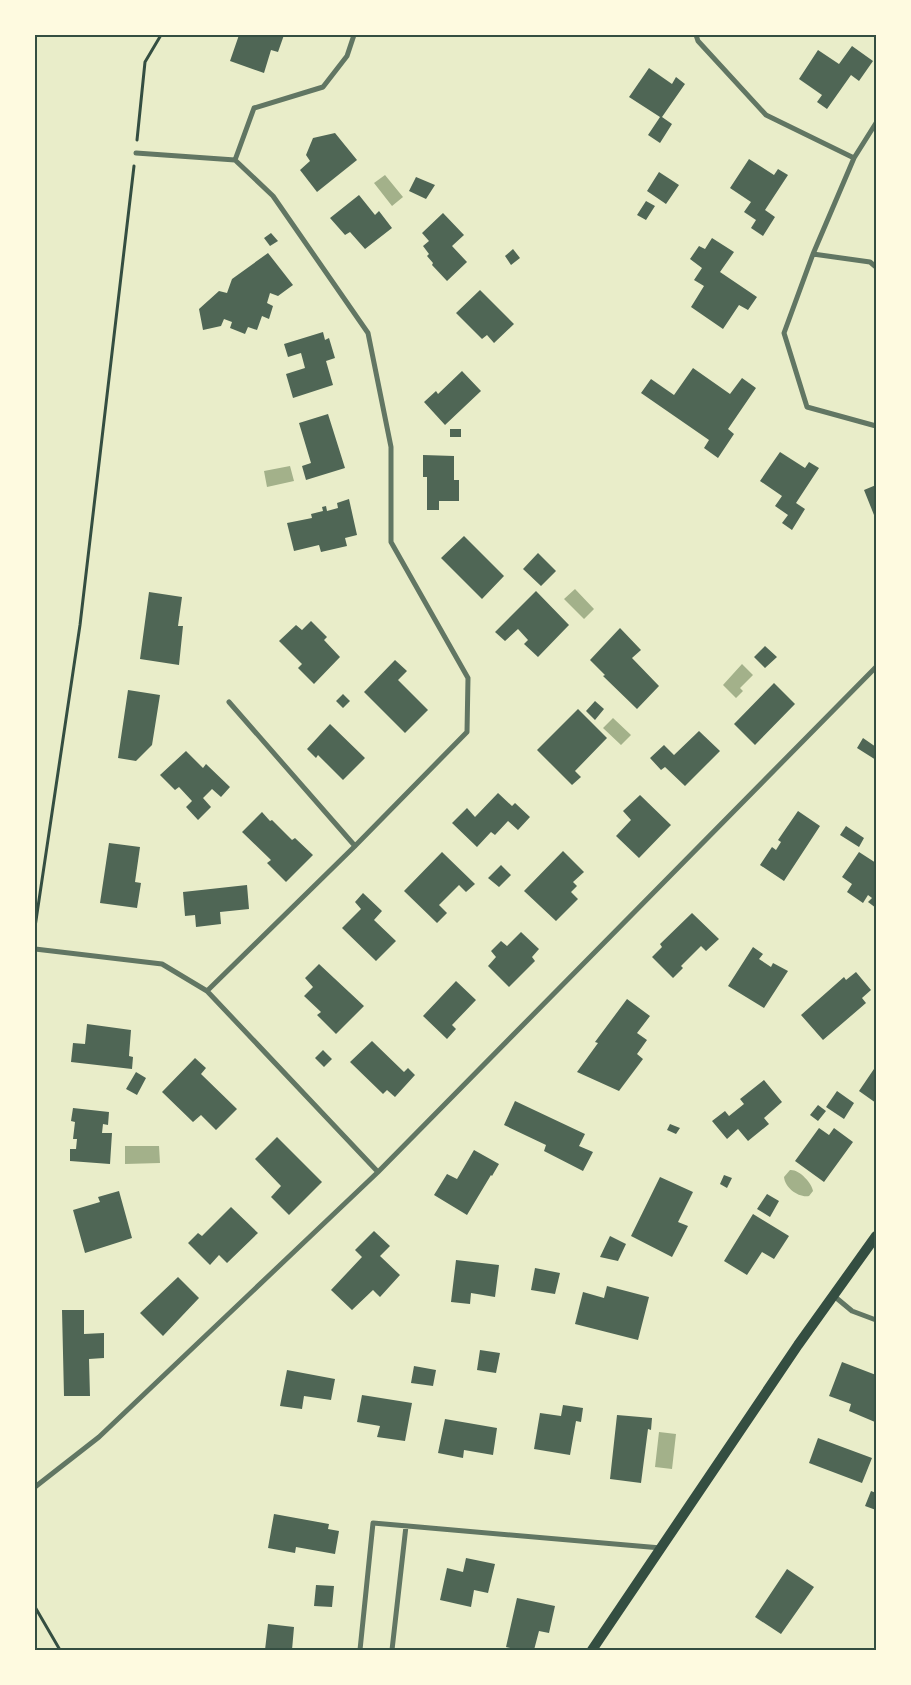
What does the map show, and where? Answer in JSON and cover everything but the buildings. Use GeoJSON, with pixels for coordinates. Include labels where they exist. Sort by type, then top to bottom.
{"type":"FeatureCollection","features":[{"type":"Feature","properties":{"kind":"main road"},"geometry":{"type":"LineString","coordinates":[[592,1650],[798,1345],[876,1236]]}},
{"type":"Feature","properties":{"kind":"street"},"geometry":{"type":"LineString","coordinates":[[235,160],[254,108],[322,87],[347,56],[354,35]]}},
{"type":"Feature","properties":{"kind":"street"},"geometry":{"type":"LineString","coordinates":[[696,35],[698,41],[766,115],[854,158]]}},
{"type":"Feature","properties":{"kind":"street"},"geometry":{"type":"LineString","coordinates":[[876,123],[854,158],[813,254],[784,334],[807,407],[876,426]]}},
{"type":"Feature","properties":{"kind":"street"},"geometry":{"type":"LineString","coordinates":[[136,153],[235,160],[273,196],[368,333],[391,446],[391,542],[468,678],[467,732],[355,846],[207,991]]}},
{"type":"Feature","properties":{"kind":"street"},"geometry":{"type":"LineString","coordinates":[[813,254],[870,262],[876,267]]}},
{"type":"Feature","properties":{"kind":"street"},"geometry":{"type":"LineString","coordinates":[[35,1487],[99,1437],[378,1172],[876,667]]}},
{"type":"Feature","properties":{"kind":"street"},"geometry":{"type":"LineString","coordinates":[[229,702],[355,846]]}},
{"type":"Feature","properties":{"kind":"street"},"geometry":{"type":"LineString","coordinates":[[35,949],[162,964],[207,991],[378,1172]]}},
{"type":"Feature","properties":{"kind":"street"},"geometry":{"type":"LineString","coordinates":[[834,1296],[852,1311],[876,1320]]}},
{"type":"Feature","properties":{"kind":"street"},"geometry":{"type":"LineString","coordinates":[[360,1650],[373,1523],[661,1548]]}},
{"type":"Feature","properties":{"kind":"street"},"geometry":{"type":"LineString","coordinates":[[392,1650],[406,1526]]}},
{"type":"Feature","properties":{"kind":"path"},"geometry":{"type":"LineString","coordinates":[[35,927],[80,624],[136,153],[145,62],[161,35]]}},
{"type":"Feature","properties":{"kind":"path"},"geometry":{"type":"LineString","coordinates":[[35,1608],[60,1650]]}},
{"type":"Feature","properties":{"kind":"shaded area"},"geometry":{"type":"Polygon","coordinates":[[[385,175],[403,197],[392,206],[374,183],[385,175]]]}},
{"type":"Feature","properties":{"kind":"shaded area"},"geometry":{"type":"Polygon","coordinates":[[[290,466],[294,481],[267,487],[264,471],[290,466]]]}},
{"type":"Feature","properties":{"kind":"shaded area"},"geometry":{"type":"Polygon","coordinates":[[[575,589],[594,609],[584,619],[564,599],[575,589]]]}},
{"type":"Feature","properties":{"kind":"shaded area"},"geometry":{"type":"Polygon","coordinates":[[[742,664],[753,675],[740,688],[743,691],[736,698],[723,685],[742,664]]]}},
{"type":"Feature","properties":{"kind":"shaded area"},"geometry":{"type":"Polygon","coordinates":[[[613,718],[631,735],[621,745],[603,728],[613,718]]]}},
{"type":"Feature","properties":{"kind":"shaded area"},"geometry":{"type":"Polygon","coordinates":[[[125,1146],[159,1146],[160,1163],[125,1164],[125,1146]]]}},
{"type":"Feature","properties":{"kind":"shaded area"},"geometry":{"type":"Polygon","coordinates":[[[790,1170],[801,1174],[808,1181],[813,1191],[809,1196],[797,1194],[787,1185],[784,1177],[790,1170]]]}},
{"type":"Feature","properties":{"kind":"shaded area"},"geometry":{"type":"Polygon","coordinates":[[[659,1432],[676,1434],[672,1469],[655,1467],[659,1432]]]}}]}
